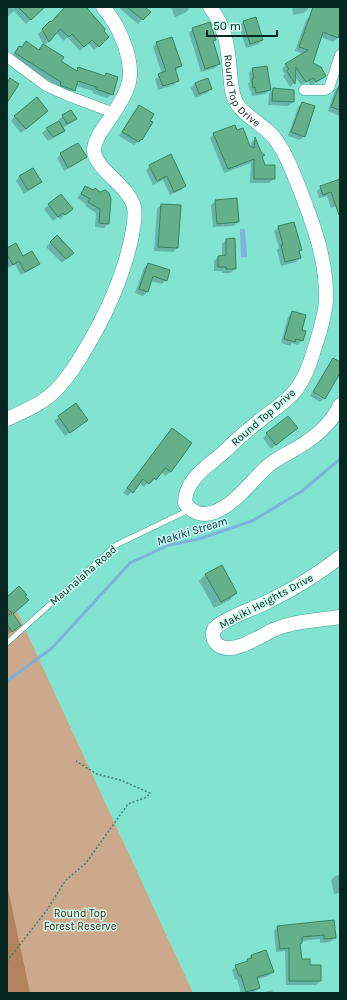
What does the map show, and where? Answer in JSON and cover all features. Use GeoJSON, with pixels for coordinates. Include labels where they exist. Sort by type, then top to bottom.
{"type":"FeatureCollection","features":[{"type":"Feature","properties":{"kind":"street"},"geometry":{"type":"LineString","coordinates":[[7,419],[45,400],[58,388],[78,360],[103,319],[119,282],[127,258],[134,220],[134,207],[124,189],[95,158],[94,150],[99,136],[122,100],[130,76],[120,31],[111,16],[103,7]]}},
{"type":"Feature","properties":{"kind":"street","name":"Round Top Drive"},"geometry":{"type":"LineString","coordinates":[[190,509],[185,502],[185,496],[194,480],[243,434],[295,391],[310,362],[320,330],[326,301],[325,280],[320,248],[299,187],[286,155],[278,142],[264,127],[243,111],[234,98],[224,33],[221,23],[210,7]]}},
{"type":"Feature","properties":{"kind":"street"},"geometry":{"type":"LineString","coordinates":[[304,90],[325,90],[329,88],[340,55]]}},
{"type":"Feature","properties":{"kind":"street"},"geometry":{"type":"LineString","coordinates":[[7,57],[46,86],[114,113]]}},
{"type":"Feature","properties":{"kind":"street"},"geometry":{"type":"LineString","coordinates":[[190,509],[205,514],[213,513],[226,507],[268,466],[314,437],[331,419],[340,405]]}},
{"type":"Feature","properties":{"kind":"street","name":"Makiki Heights Drive"},"geometry":{"type":"LineString","coordinates":[[340,557],[315,575],[284,593],[224,622],[214,629],[213,638],[218,645],[225,648],[234,648],[284,626],[306,620],[340,617]]}},
{"type":"Feature","properties":{"kind":"lane","name":"Maunalaha Road"},"geometry":{"type":"LineString","coordinates":[[7,643],[116,545],[187,512],[190,509]]}},
{"type":"Feature","properties":{"kind":"path"},"geometry":{"type":"LineString","coordinates":[[7,961],[47,910],[65,881],[86,863],[128,804],[147,797],[150,793],[120,780],[97,774],[76,761]]}},
{"type":"Feature","properties":{"kind":"green space","name":"Round Top Forest Reserve"},"geometry":{"type":"Polygon","coordinates":[[[7,590],[193,993],[7,993],[7,590]]]}},
{"type":"Feature","properties":{"kind":"shaded area"},"geometry":{"type":"Polygon","coordinates":[[[7,884],[30,993],[7,993],[7,884]]]}},
{"type":"Feature","properties":{"kind":"water"},"geometry":{"type":"Polygon","coordinates":[[[240,229],[245,229],[247,257],[241,257],[240,229]]]}},
{"type":"Feature","properties":{"kind":"building"},"geometry":{"type":"Polygon","coordinates":[[[18,7],[45,7],[31,20],[18,7]]]}},
{"type":"Feature","properties":{"kind":"building"},"geometry":{"type":"Polygon","coordinates":[[[65,7],[86,7],[105,29],[104,31],[109,37],[99,47],[92,40],[84,47],[72,34],[69,37],[60,29],[49,42],[42,29],[65,7]]]}},
{"type":"Feature","properties":{"kind":"building"},"geometry":{"type":"Polygon","coordinates":[[[127,7],[145,7],[151,12],[143,20],[127,7]]]}},
{"type":"Feature","properties":{"kind":"building"},"geometry":{"type":"Polygon","coordinates":[[[313,7],[340,7],[340,33],[338,38],[323,32],[313,63],[321,67],[326,76],[316,82],[313,78],[306,82],[296,67],[295,84],[287,71],[289,69],[285,64],[308,50],[299,47],[313,7]]]}},
{"type":"Feature","properties":{"kind":"building"},"geometry":{"type":"Polygon","coordinates":[[[256,17],[263,40],[250,44],[243,21],[256,17]]]}},
{"type":"Feature","properties":{"kind":"building"},"geometry":{"type":"Polygon","coordinates":[[[210,22],[216,40],[213,41],[220,64],[205,69],[192,28],[210,22]]]}},
{"type":"Feature","properties":{"kind":"building"},"geometry":{"type":"Polygon","coordinates":[[[172,37],[182,66],[175,68],[179,81],[163,86],[158,74],[166,71],[156,42],[172,37]]]}},
{"type":"Feature","properties":{"kind":"building"},"geometry":{"type":"Polygon","coordinates":[[[26,41],[39,50],[43,44],[64,57],[61,61],[77,71],[78,67],[105,76],[106,73],[118,77],[113,95],[78,81],[75,91],[60,85],[61,82],[15,53],[19,46],[22,47],[26,41]]]}},
{"type":"Feature","properties":{"kind":"building"},"geometry":{"type":"Polygon","coordinates":[[[267,66],[271,90],[256,93],[255,87],[253,88],[252,79],[254,78],[252,68],[267,66]]]}},
{"type":"Feature","properties":{"kind":"building"},"geometry":{"type":"Polygon","coordinates":[[[10,78],[19,84],[7,103],[7,83],[10,78]]]}},
{"type":"Feature","properties":{"kind":"building"},"geometry":{"type":"Polygon","coordinates":[[[208,78],[212,89],[199,94],[195,83],[208,78]]]}},
{"type":"Feature","properties":{"kind":"building"},"geometry":{"type":"Polygon","coordinates":[[[340,86],[340,110],[331,107],[340,86]]]}},
{"type":"Feature","properties":{"kind":"building"},"geometry":{"type":"Polygon","coordinates":[[[273,88],[294,90],[294,102],[272,101],[273,88]]]}},
{"type":"Feature","properties":{"kind":"building"},"geometry":{"type":"Polygon","coordinates":[[[37,97],[48,111],[26,129],[14,116],[37,97]]]}},
{"type":"Feature","properties":{"kind":"building"},"geometry":{"type":"Polygon","coordinates":[[[302,102],[315,106],[305,137],[291,132],[302,102]]]}},
{"type":"Feature","properties":{"kind":"building"},"geometry":{"type":"Polygon","coordinates":[[[139,105],[154,114],[150,121],[153,122],[142,140],[141,139],[139,142],[122,132],[139,105]]]}},
{"type":"Feature","properties":{"kind":"building"},"geometry":{"type":"Polygon","coordinates":[[[71,110],[77,119],[67,124],[62,115],[71,110]]]}},
{"type":"Feature","properties":{"kind":"building"},"geometry":{"type":"Polygon","coordinates":[[[59,121],[65,131],[53,137],[46,128],[59,121]]]}},
{"type":"Feature","properties":{"kind":"building"},"geometry":{"type":"Polygon","coordinates":[[[235,125],[237,130],[243,128],[250,146],[254,148],[255,137],[261,152],[265,155],[262,156],[265,165],[275,165],[275,179],[254,179],[254,159],[228,169],[213,133],[235,125]]]}},
{"type":"Feature","properties":{"kind":"building"},"geometry":{"type":"Polygon","coordinates":[[[78,143],[87,157],[68,168],[60,153],[78,143]]]}},
{"type":"Feature","properties":{"kind":"building"},"geometry":{"type":"Polygon","coordinates":[[[171,154],[186,186],[174,192],[167,176],[157,181],[149,165],[171,154]]]}},
{"type":"Feature","properties":{"kind":"building"},"geometry":{"type":"Polygon","coordinates":[[[33,168],[42,182],[28,190],[19,176],[33,168]]]}},
{"type":"Feature","properties":{"kind":"building"},"geometry":{"type":"Polygon","coordinates":[[[340,179],[339,215],[331,192],[323,195],[320,186],[340,179]]]}},
{"type":"Feature","properties":{"kind":"building"},"geometry":{"type":"Polygon","coordinates":[[[85,186],[93,190],[95,188],[100,192],[105,190],[109,193],[111,199],[109,224],[99,223],[100,209],[88,202],[90,199],[81,194],[85,186]]]}},
{"type":"Feature","properties":{"kind":"building"},"geometry":{"type":"Polygon","coordinates":[[[61,194],[73,209],[65,215],[63,213],[58,217],[48,204],[61,194]]]}},
{"type":"Feature","properties":{"kind":"building"},"geometry":{"type":"Polygon","coordinates":[[[237,198],[239,222],[217,224],[215,200],[237,198]]]}},
{"type":"Feature","properties":{"kind":"building"},"geometry":{"type":"Polygon","coordinates":[[[161,204],[181,205],[178,248],[158,247],[161,204]]]}},
{"type":"Feature","properties":{"kind":"building"},"geometry":{"type":"Polygon","coordinates":[[[294,222],[302,250],[299,251],[301,258],[285,262],[281,245],[283,245],[278,226],[294,222]]]}},
{"type":"Feature","properties":{"kind":"building"},"geometry":{"type":"Polygon","coordinates":[[[57,235],[74,253],[66,259],[50,242],[57,235]]]}},
{"type":"Feature","properties":{"kind":"building"},"geometry":{"type":"Polygon","coordinates":[[[235,238],[236,269],[218,267],[218,256],[226,255],[226,239],[235,238]]]}},
{"type":"Feature","properties":{"kind":"building"},"geometry":{"type":"Polygon","coordinates":[[[16,243],[23,256],[32,251],[40,264],[25,272],[19,261],[13,265],[7,255],[7,248],[16,243]]]}},
{"type":"Feature","properties":{"kind":"building"},"geometry":{"type":"Polygon","coordinates":[[[148,263],[170,270],[167,281],[153,276],[148,292],[139,289],[148,263]]]}},
{"type":"Feature","properties":{"kind":"building"},"geometry":{"type":"Polygon","coordinates":[[[292,311],[306,315],[302,330],[306,331],[303,341],[296,339],[295,342],[284,339],[292,311]]]}},
{"type":"Feature","properties":{"kind":"building"},"geometry":{"type":"Polygon","coordinates":[[[333,358],[340,362],[340,373],[325,399],[313,392],[333,358]]]}},
{"type":"Feature","properties":{"kind":"building"},"geometry":{"type":"Polygon","coordinates":[[[76,403],[88,420],[70,433],[58,416],[76,403]]]}},
{"type":"Feature","properties":{"kind":"building"},"geometry":{"type":"Polygon","coordinates":[[[288,416],[298,428],[276,445],[266,433],[288,416]]]}},
{"type":"Feature","properties":{"kind":"building"},"geometry":{"type":"Polygon","coordinates":[[[172,428],[192,443],[171,472],[165,468],[156,480],[154,478],[149,484],[143,479],[133,493],[127,488],[172,428]]]}},
{"type":"Feature","properties":{"kind":"building"},"geometry":{"type":"Polygon","coordinates":[[[222,565],[237,593],[221,602],[205,574],[222,565]]]}},
{"type":"Feature","properties":{"kind":"building"},"geometry":{"type":"Polygon","coordinates":[[[19,586],[27,595],[25,596],[29,600],[13,614],[21,625],[12,632],[7,624],[7,616],[12,613],[7,608],[7,597],[19,586]]]}},
{"type":"Feature","properties":{"kind":"building"},"geometry":{"type":"Polygon","coordinates":[[[334,920],[336,938],[324,939],[324,935],[302,937],[302,943],[300,944],[302,959],[310,959],[310,965],[321,965],[321,981],[289,981],[289,948],[280,949],[277,926],[334,920]]]}},
{"type":"Feature","properties":{"kind":"building"},"geometry":{"type":"Polygon","coordinates":[[[266,950],[274,972],[257,977],[260,988],[246,992],[241,976],[239,976],[235,965],[248,961],[247,959],[252,958],[251,955],[266,950]]]}},
{"type":"Feature","properties":{"kind":"waterway","name":"Makiki Stream"},"geometry":{"type":"LineString","coordinates":[[7,681],[52,648],[130,563],[169,545],[199,539],[252,521],[302,491],[340,459]]}}]}
